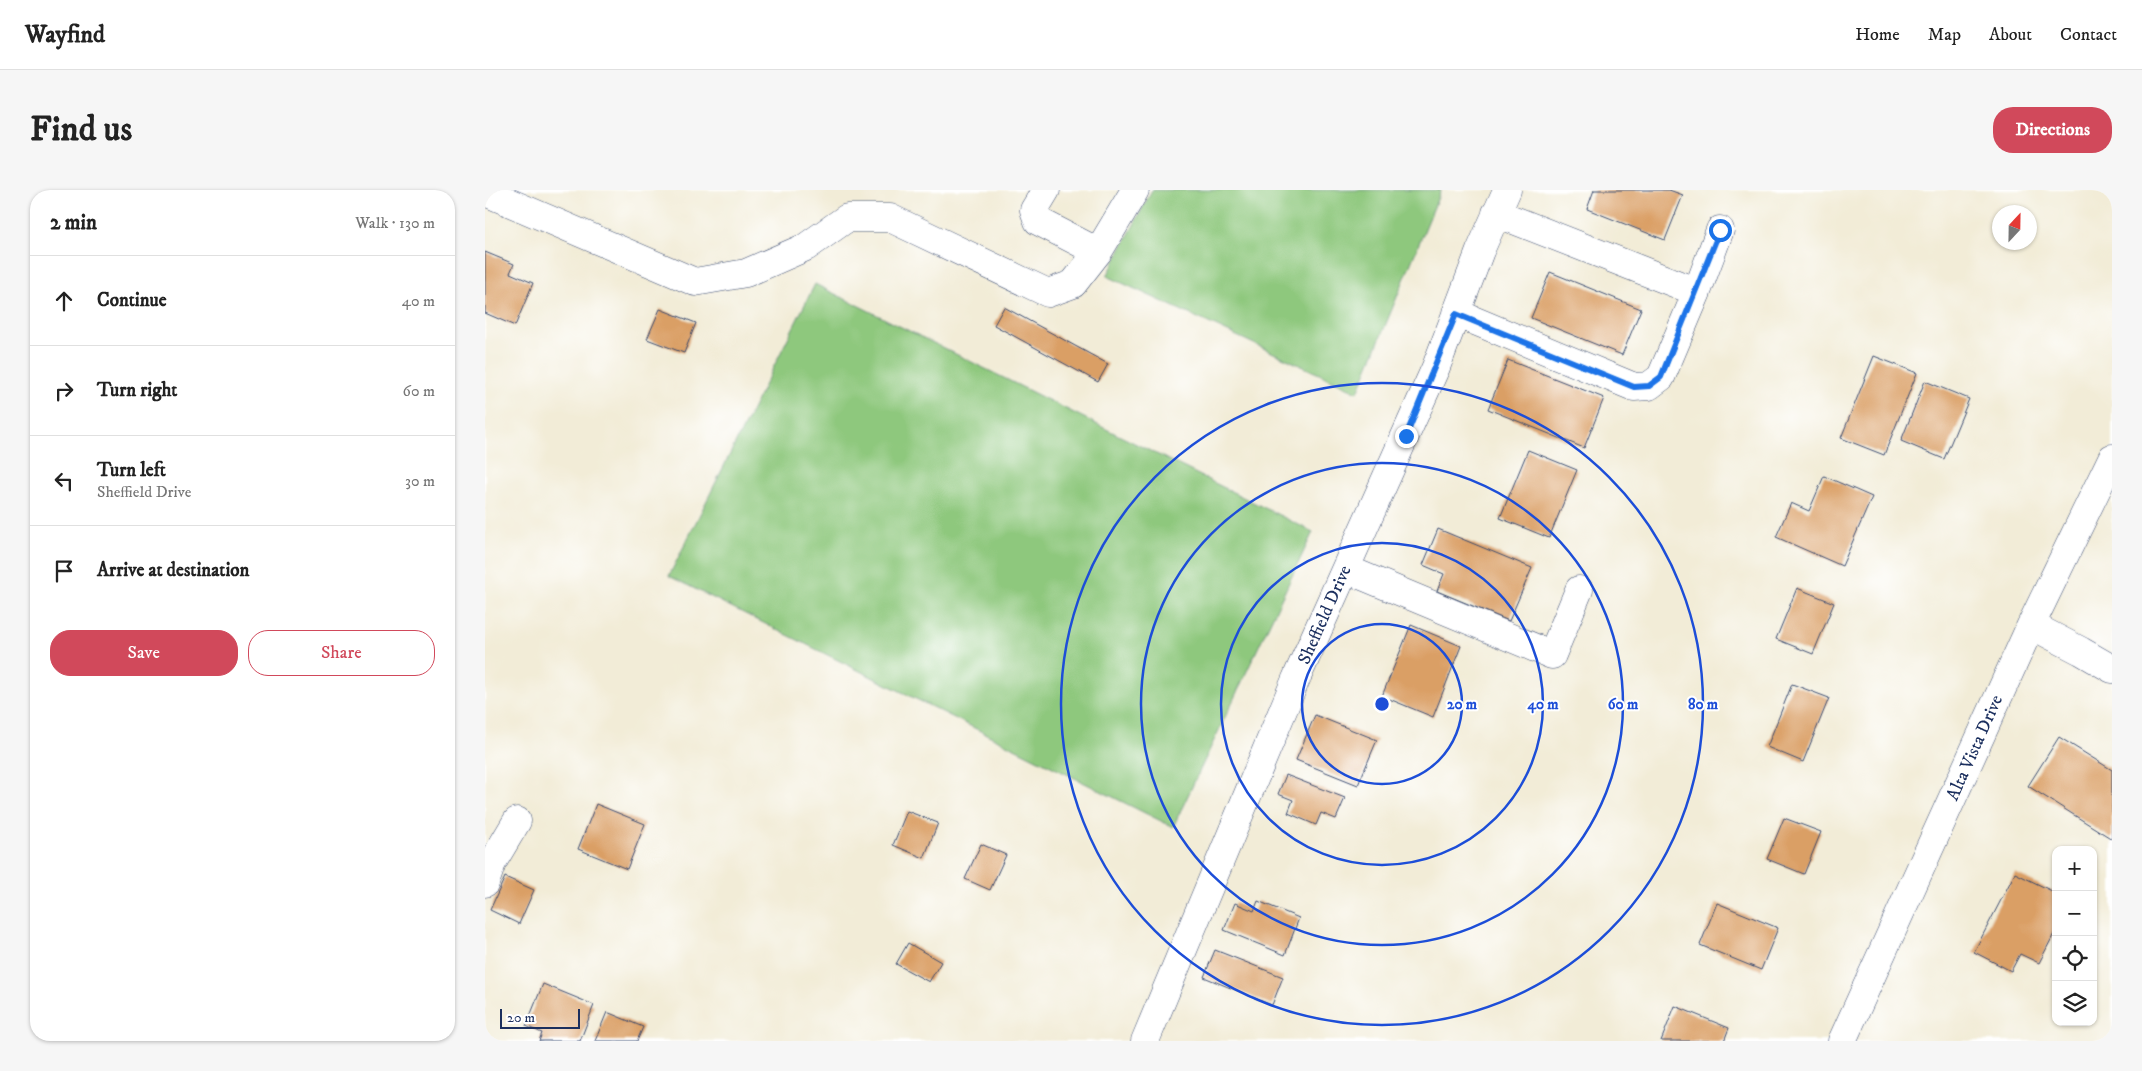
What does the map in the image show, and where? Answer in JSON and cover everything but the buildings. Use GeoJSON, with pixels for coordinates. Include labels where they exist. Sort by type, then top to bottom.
{"type":"FeatureCollection","features":[{"type":"Feature","properties":{"kind":"street"},"geometry":{"type":"LineString","coordinates":[[1046,190],[1034,210],[1038,221],[1098,252]]}},
{"type":"Feature","properties":{"kind":"street"},"geometry":{"type":"LineString","coordinates":[[485,192],[695,282],[746,274],[805,246],[847,218],[890,218],[1047,293],[1073,284],[1098,252],[1135,190]]}},
{"type":"Feature","properties":{"kind":"street"},"geometry":{"type":"LineString","coordinates":[[1501,202],[1697,292]]}},
{"type":"Feature","properties":{"kind":"street","name":"Sheffield Drive"},"geometry":{"type":"LineString","coordinates":[[1145,1041],[1293,688],[1423,398],[1501,202]]}},
{"type":"Feature","properties":{"kind":"street"},"geometry":{"type":"LineString","coordinates":[[1456,314],[1634,387],[1649,386],[1661,377],[1697,292],[1720,230]]}},
{"type":"Feature","properties":{"kind":"street","name":"Alta Vista Drive"},"geometry":{"type":"LineString","coordinates":[[1842,1041],[2031,625],[2112,458]]}},
{"type":"Feature","properties":{"kind":"street"},"geometry":{"type":"LineString","coordinates":[[1346,569],[1552,655],[1579,590]]}},
{"type":"Feature","properties":{"kind":"street"},"geometry":{"type":"LineString","coordinates":[[2031,625],[2112,669]]}},
{"type":"Feature","properties":{"kind":"street"},"geometry":{"type":"LineString","coordinates":[[485,883],[492,862],[517,822]]}},
{"type":"Feature","properties":{"kind":"green space"},"geometry":{"type":"Polygon","coordinates":[[[1152,190],[1441,190],[1358,392],[1107,276],[1152,190]]]}},
{"type":"Feature","properties":{"kind":"green space"},"geometry":{"type":"Polygon","coordinates":[[[815,284],[1313,532],[1173,827],[669,576],[815,284]]]}},
{"type":"Feature","properties":{"kind":"route"},"geometry":{"type":"LineString","coordinates":[[1406,436],[1456,314],[1634,387],[1649,386],[1661,377],[1697,292],[1720,230]]}}]}
